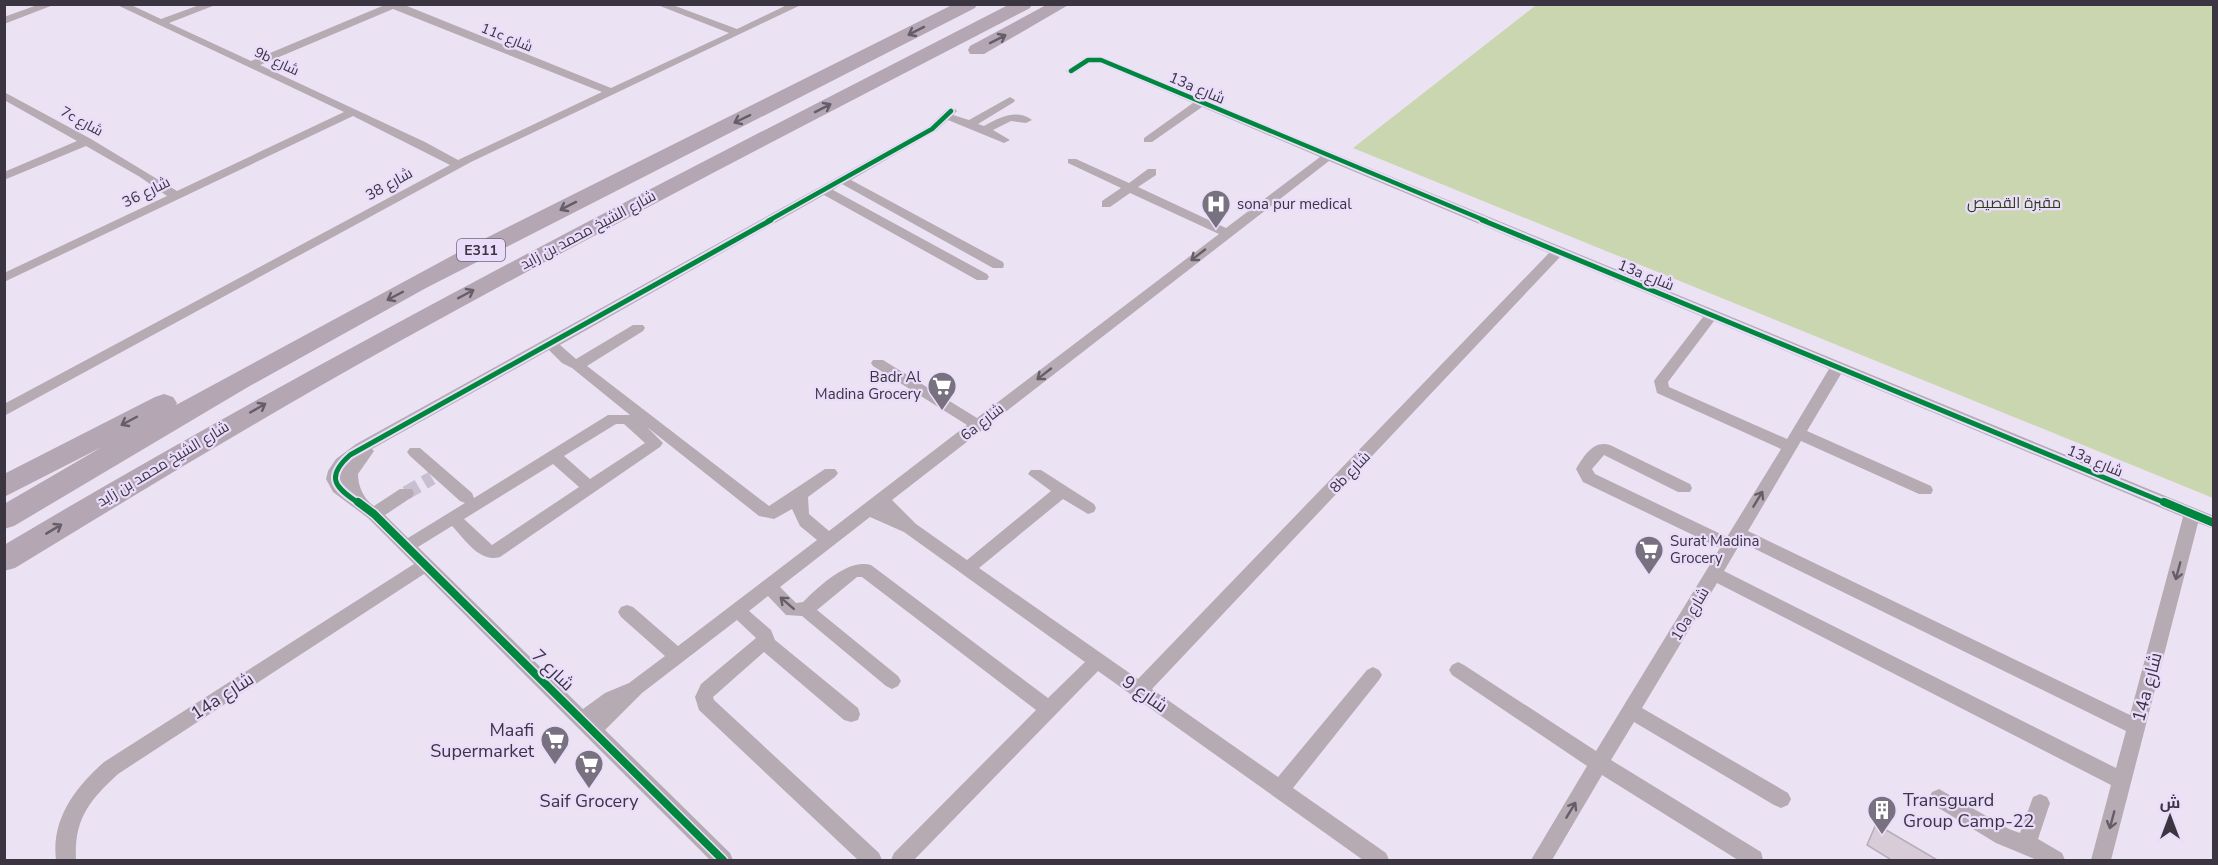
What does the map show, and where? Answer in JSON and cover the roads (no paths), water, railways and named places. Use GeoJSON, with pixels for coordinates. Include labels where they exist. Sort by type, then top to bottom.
{"type":"FeatureCollection","features":[{"type":"Feature","properties":{"kind":"highway","name":"شارع الشيخ محمد بن زايد"},"geometry":{"type":"LineString","coordinates":[[4,518],[80,471],[261,368],[527,226],[969,4]]}},
{"type":"Feature","properties":{"kind":"highway","name":"شارع الشيخ محمد بن زايد"},"geometry":{"type":"LineString","coordinates":[[4,560],[143,475],[327,369],[678,183],[1024,4]]}},
{"type":"Feature","properties":{"kind":"highway"},"geometry":{"type":"LineString","coordinates":[[678,183],[714,176],[747,164],[1005,36],[1062,4]]}},
{"type":"Feature","properties":{"kind":"highway"},"geometry":{"type":"LineString","coordinates":[[4,487],[167,401],[214,381],[261,368]]}},
{"type":"Feature","properties":{"kind":"street"},"geometry":{"type":"LineString","coordinates":[[34,10],[46,4]]}},
{"type":"Feature","properties":{"kind":"street"},"geometry":{"type":"LineString","coordinates":[[4,21],[51,4]]}},
{"type":"Feature","properties":{"kind":"street","name":"9b شارع"},"geometry":{"type":"LineString","coordinates":[[120,4],[463,162]]}},
{"type":"Feature","properties":{"kind":"street"},"geometry":{"type":"LineString","coordinates":[[163,24],[213,4]]}},
{"type":"Feature","properties":{"kind":"street"},"geometry":{"type":"LineString","coordinates":[[660,4],[738,33]]}},
{"type":"Feature","properties":{"kind":"street","name":"شارع 38"},"geometry":{"type":"LineString","coordinates":[[4,411],[463,162],[798,4]]}},
{"type":"Feature","properties":{"kind":"street"},"geometry":{"type":"LineString","coordinates":[[254,66],[396,5]]}},
{"type":"Feature","properties":{"kind":"street","name":"11c شارع"},"geometry":{"type":"LineString","coordinates":[[396,5],[611,92]]}},
{"type":"Feature","properties":{"kind":"street","name":"13a شارع"},"geometry":{"type":"LineString","coordinates":[[1071,71],[1088,60],[1101,60],[2214,523]]}},
{"type":"Feature","properties":{"kind":"street","name":"7c شارع"},"geometry":{"type":"LineString","coordinates":[[4,95],[181,193]]}},
{"type":"Feature","properties":{"kind":"street"},"geometry":{"type":"LineString","coordinates":[[970,124],[1010,100]]}},
{"type":"Feature","properties":{"kind":"street"},"geometry":{"type":"LineString","coordinates":[[1148,140],[1202,102]]}},
{"type":"Feature","properties":{"kind":"street","name":"شارع 36"},"geometry":{"type":"LineString","coordinates":[[4,278],[350,111]]}},
{"type":"Feature","properties":{"kind":"street"},"geometry":{"type":"LineString","coordinates":[[991,111],[1006,118]]}},
{"type":"Feature","properties":{"kind":"street","name":"شارع 7"},"geometry":{"type":"LineString","coordinates":[[723,861],[374,514],[339,488],[335,478],[336,473],[351,454],[843,180],[932,129],[950,114],[970,124]]}},
{"type":"Feature","properties":{"kind":"street"},"geometry":{"type":"LineString","coordinates":[[984,131],[1006,118],[1017,116],[1026,120]]}},
{"type":"Feature","properties":{"kind":"street"},"geometry":{"type":"LineString","coordinates":[[970,124],[1004,140]]}},
{"type":"Feature","properties":{"kind":"street"},"geometry":{"type":"LineString","coordinates":[[4,177],[87,141]]}},
{"type":"Feature","properties":{"kind":"street","name":"6a شارع"},"geometry":{"type":"LineString","coordinates":[[588,725],[1328,156]]}},
{"type":"Feature","properties":{"kind":"street"},"geometry":{"type":"LineString","coordinates":[[1072,161],[1227,233]]}},
{"type":"Feature","properties":{"kind":"street"},"geometry":{"type":"LineString","coordinates":[[1106,204],[1152,172]]}},
{"type":"Feature","properties":{"kind":"street"},"geometry":{"type":"LineString","coordinates":[[843,180],[998,265]]}},
{"type":"Feature","properties":{"kind":"street"},"geometry":{"type":"LineString","coordinates":[[825,190],[982,277]]}},
{"type":"Feature","properties":{"kind":"street","name":"8b شارع"},"geometry":{"type":"LineString","coordinates":[[1139,690],[1558,251]]}},
{"type":"Feature","properties":{"kind":"street"},"geometry":{"type":"LineString","coordinates":[[1712,315],[1661,381],[1660,387],[1670,396],[1925,490]]}},
{"type":"Feature","properties":{"kind":"street"},"geometry":{"type":"LineString","coordinates":[[579,365],[638,328]]}},
{"type":"Feature","properties":{"kind":"street"},"geometry":{"type":"LineString","coordinates":[[550,344],[567,360],[579,365],[580,369],[765,512],[774,513],[830,473]]}},
{"type":"Feature","properties":{"kind":"street"},"geometry":{"type":"LineString","coordinates":[[878,363],[978,425]]}},
{"type":"Feature","properties":{"kind":"street","name":"10a شارع"},"geometry":{"type":"LineString","coordinates":[[1541,861],[1838,367]]}},
{"type":"Feature","properties":{"kind":"street"},"geometry":{"type":"LineString","coordinates":[[406,547],[619,417],[627,419],[655,442],[653,447],[494,552],[485,550],[454,518]]}},
{"type":"Feature","properties":{"kind":"street"},"geometry":{"type":"LineString","coordinates":[[1684,488],[1605,449],[1597,451],[1584,469],[1589,478],[1734,539],[2136,728]]}},
{"type":"Feature","properties":{"kind":"street"},"geometry":{"type":"LineString","coordinates":[[415,452],[436,475],[466,497]]}},
{"type":"Feature","properties":{"kind":"street"},"geometry":{"type":"LineString","coordinates":[[554,456],[590,488]]}},
{"type":"Feature","properties":{"kind":"street"},"geometry":{"type":"LineString","coordinates":[[1036,474],[1088,508]]}},
{"type":"Feature","properties":{"kind":"street"},"geometry":{"type":"LineString","coordinates":[[967,569],[1062,491]]}},
{"type":"Feature","properties":{"kind":"street"},"geometry":{"type":"LineString","coordinates":[[374,514],[406,493]]}},
{"type":"Feature","properties":{"kind":"street"},"geometry":{"type":"LineString","coordinates":[[800,495],[798,512],[829,540]]}},
{"type":"Feature","properties":{"kind":"street","name":"شارع 9"},"geometry":{"type":"LineString","coordinates":[[876,504],[892,521],[910,528],[1379,861]]}},
{"type":"Feature","properties":{"kind":"street","name":"14a شارع"},"geometry":{"type":"LineString","coordinates":[[2101,861],[2193,514]]}},
{"type":"Feature","properties":{"kind":"street","name":"14a شارع"},"geometry":{"type":"LineString","coordinates":[[66,861],[64,840],[70,818],[89,788],[111,768],[425,565]]}},
{"type":"Feature","properties":{"kind":"street"},"geometry":{"type":"LineString","coordinates":[[768,586],[792,610],[809,609],[853,571],[865,570],[1048,710]]}},
{"type":"Feature","properties":{"kind":"street"},"geometry":{"type":"LineString","coordinates":[[1715,574],[2122,781]]}},
{"type":"Feature","properties":{"kind":"street"},"geometry":{"type":"LineString","coordinates":[[809,609],[811,615],[892,681]]}},
{"type":"Feature","properties":{"kind":"street"},"geometry":{"type":"LineString","coordinates":[[737,610],[765,635],[766,640],[707,690],[704,697],[705,704],[872,861]]}},
{"type":"Feature","properties":{"kind":"street"},"geometry":{"type":"LineString","coordinates":[[627,612],[677,656]]}},
{"type":"Feature","properties":{"kind":"street"},"geometry":{"type":"LineString","coordinates":[[764,642],[851,714]]}},
{"type":"Feature","properties":{"kind":"street"},"geometry":{"type":"LineString","coordinates":[[901,861],[1097,661]]}},
{"type":"Feature","properties":{"kind":"street"},"geometry":{"type":"LineString","coordinates":[[1458,670],[1599,763],[1754,859]]}},
{"type":"Feature","properties":{"kind":"street"},"geometry":{"type":"LineString","coordinates":[[1279,790],[1373,675]]}},
{"type":"Feature","properties":{"kind":"street"},"geometry":{"type":"LineString","coordinates":[[1631,711],[1781,800]]}},
{"type":"Feature","properties":{"kind":"street"},"geometry":{"type":"LineString","coordinates":[[1939,798],[2002,836],[2031,846],[2055,861]]}},
{"type":"Feature","properties":{"kind":"street"},"geometry":{"type":"LineString","coordinates":[[2031,846],[2028,837],[2040,803]]}},
{"type":"Feature","properties":{"kind":"tunnel"},"geometry":{"type":"LineString","coordinates":[[406,493],[432,478]]}},
{"type":"Feature","properties":{"kind":"place","name":"sona pur medical"},"geometry":{"type":"Point","coordinates":[1216,230]}},
{"type":"Feature","properties":{"kind":"place","name":"Badr Al Madina Grocery"},"geometry":{"type":"Point","coordinates":[942,412]}},
{"type":"Feature","properties":{"kind":"place","name":"Surat Madina Grocery"},"geometry":{"type":"Point","coordinates":[1649,576]}},
{"type":"Feature","properties":{"kind":"place","name":"Maafi Supermarket"},"geometry":{"type":"Point","coordinates":[555,766]}},
{"type":"Feature","properties":{"kind":"place","name":"Saif Grocery"},"geometry":{"type":"Point","coordinates":[589,790]}},
{"type":"Feature","properties":{"kind":"place","name":"Transguard Group Camp-22"},"geometry":{"type":"Point","coordinates":[1882,836]}},
{"type":"Feature","properties":{"kind":"park label","name":"مقبرة القصيص"},"geometry":{"type":"Point","coordinates":[2014,203]}}]}
